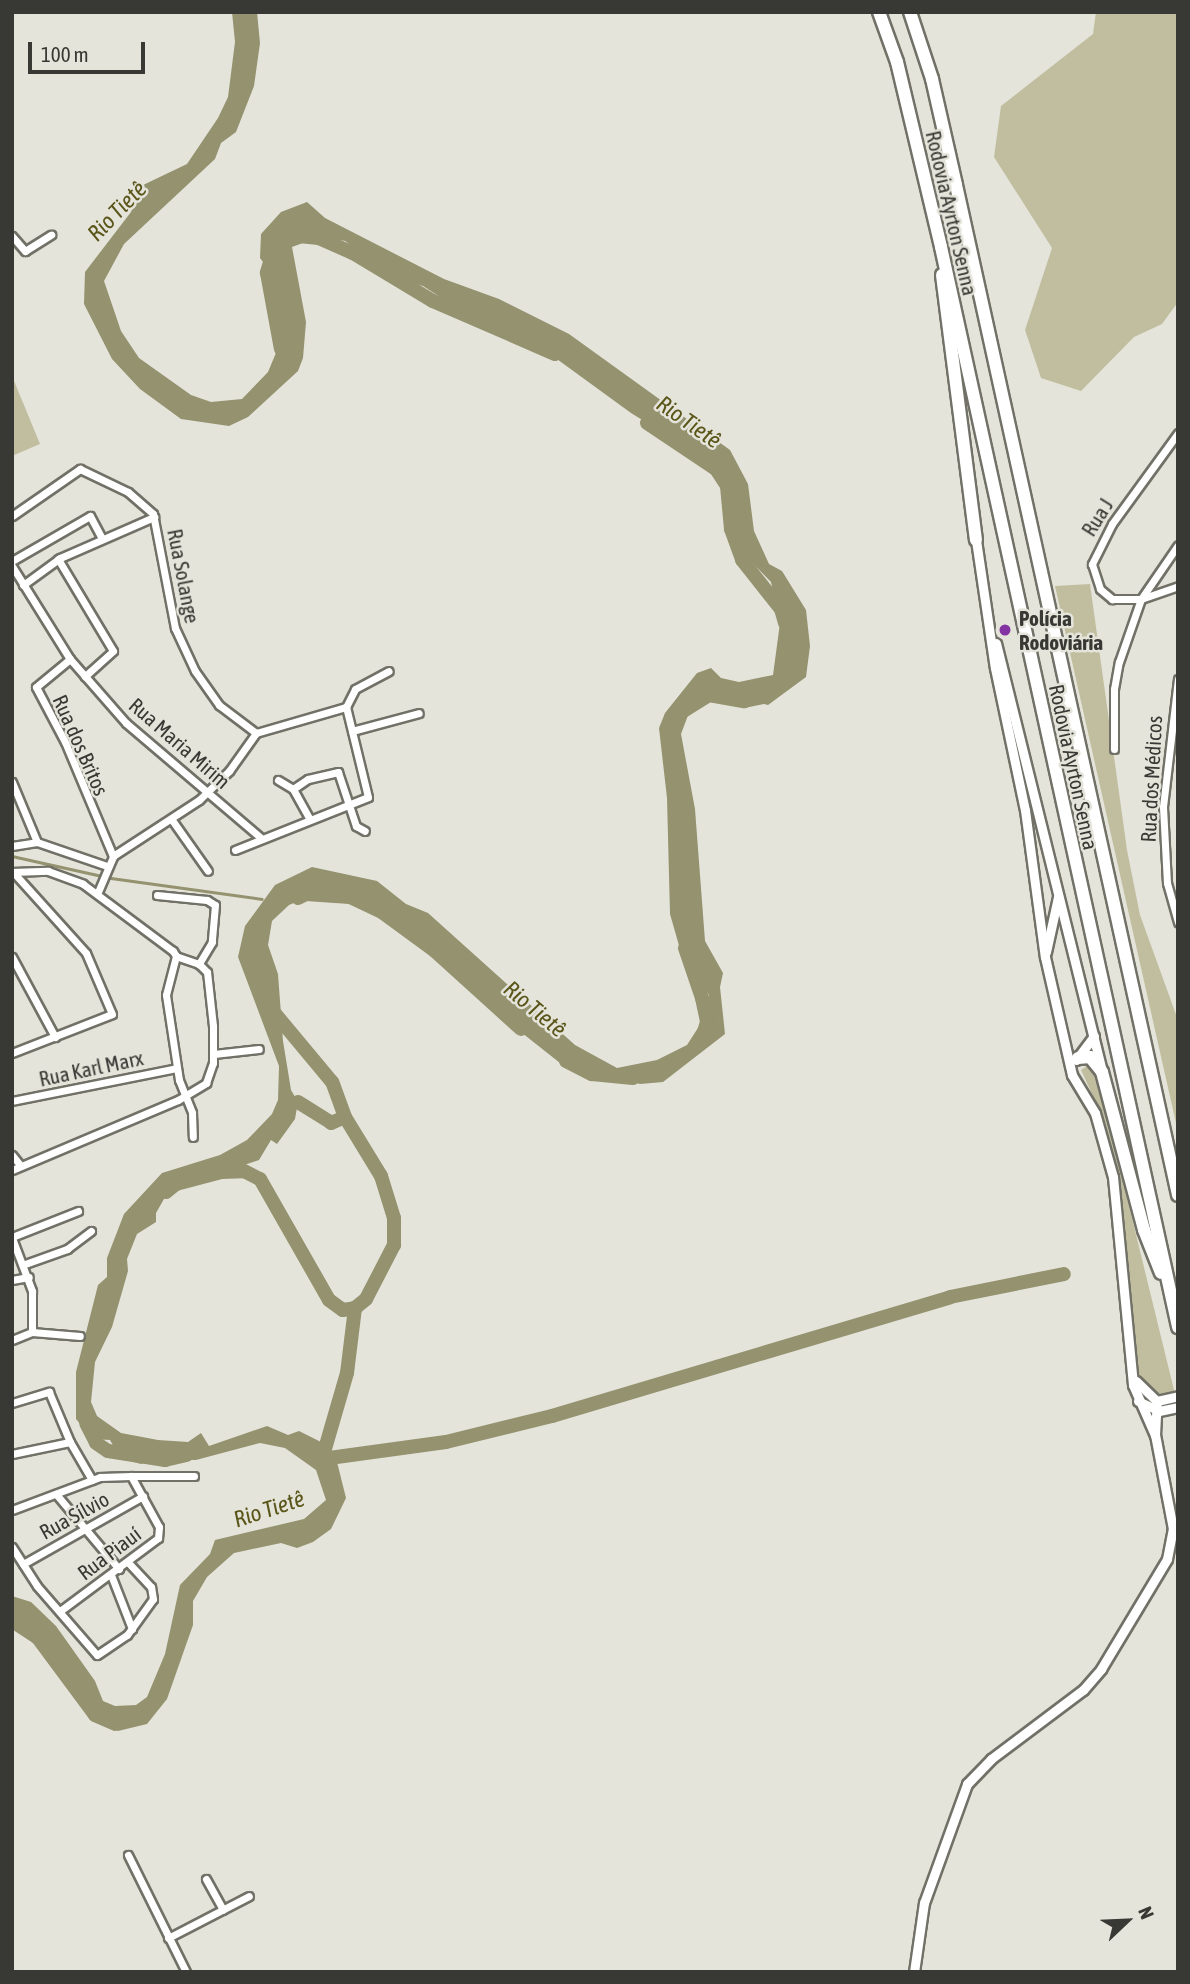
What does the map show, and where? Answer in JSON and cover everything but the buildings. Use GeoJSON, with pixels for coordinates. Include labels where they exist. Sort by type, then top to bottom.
{"type":"FeatureCollection","features":[{"type":"Feature","properties":{"kind":"highway","name":"Rodovia Ayrton Senna"},"geometry":{"type":"LineString","coordinates":[[879,12],[897,62],[941,247],[1178,1327]]}},
{"type":"Feature","properties":{"kind":"highway","name":"Rodovia Ayrton Senna"},"geometry":{"type":"LineString","coordinates":[[910,12],[947,145],[1178,1195]]}},
{"type":"Feature","properties":{"kind":"highway"},"geometry":{"type":"LineString","coordinates":[[941,247],[942,302],[976,540]]}},
{"type":"Feature","properties":{"kind":"highway"},"geometry":{"type":"LineString","coordinates":[[1143,1033],[1155,1063],[1178,1164]]}},
{"type":"Feature","properties":{"kind":"highway"},"geometry":{"type":"LineString","coordinates":[[1078,1058],[1090,1057],[1102,1072],[1144,1230],[1168,1285]]}},
{"type":"Feature","properties":{"kind":"street"},"geometry":{"type":"LineString","coordinates":[[12,236],[25,251],[51,235]]}},
{"type":"Feature","properties":{"kind":"street","name":"Rua J"},"geometry":{"type":"LineString","coordinates":[[1141,599],[1106,597],[1092,564],[1112,524],[1178,433]]}},
{"type":"Feature","properties":{"kind":"street","name":"Rua Solange"},"geometry":{"type":"LineString","coordinates":[[12,516],[80,469],[128,492],[154,517],[169,603],[183,648],[219,705],[256,733]]}},
{"type":"Feature","properties":{"kind":"street"},"geometry":{"type":"LineString","coordinates":[[12,564],[90,516],[102,539]]}},
{"type":"Feature","properties":{"kind":"street"},"geometry":{"type":"LineString","coordinates":[[23,584],[58,559],[154,517]]}},
{"type":"Feature","properties":{"kind":"street"},"geometry":{"type":"LineString","coordinates":[[914,1972],[924,1903],[967,1784],[991,1759],[1083,1690],[1101,1669],[1167,1559],[1172,1529],[1155,1434],[1137,1400],[1132,1373],[1113,1177],[1095,1113],[1072,1075],[1045,957],[1025,810],[986,611],[976,540]]}},
{"type":"Feature","properties":{"kind":"street"},"geometry":{"type":"LineString","coordinates":[[1114,749],[1114,689],[1141,599],[1178,545]]}},
{"type":"Feature","properties":{"kind":"street"},"geometry":{"type":"LineString","coordinates":[[58,559],[113,651],[85,676]]}},
{"type":"Feature","properties":{"kind":"street","name":"Rua Maria Mirim"},"geometry":{"type":"LineString","coordinates":[[12,564],[70,660],[135,731],[210,790],[260,837]]}},
{"type":"Feature","properties":{"kind":"street"},"geometry":{"type":"LineString","coordinates":[[1141,599],[1178,586]]}},
{"type":"Feature","properties":{"kind":"street"},"geometry":{"type":"LineString","coordinates":[[986,611],[1021,731],[1102,1072]]}},
{"type":"Feature","properties":{"kind":"street","name":"Rua dos Britos"},"geometry":{"type":"LineString","coordinates":[[70,660],[36,687],[65,742],[113,856]]}},
{"type":"Feature","properties":{"kind":"street"},"geometry":{"type":"LineString","coordinates":[[235,850],[260,837],[368,797],[346,707],[355,689],[389,671]]}},
{"type":"Feature","properties":{"kind":"street","name":"Rua dos Médicos"},"geometry":{"type":"LineString","coordinates":[[1178,679],[1163,807],[1167,883],[1178,922]]}},
{"type":"Feature","properties":{"kind":"street"},"geometry":{"type":"LineString","coordinates":[[99,889],[113,856],[172,820],[210,790],[256,733],[346,707]]}},
{"type":"Feature","properties":{"kind":"street"},"geometry":{"type":"LineString","coordinates":[[352,731],[419,713]]}},
{"type":"Feature","properties":{"kind":"street"},"geometry":{"type":"LineString","coordinates":[[293,789],[308,779],[338,772],[351,803],[356,826],[365,831]]}},
{"type":"Feature","properties":{"kind":"street"},"geometry":{"type":"LineString","coordinates":[[278,780],[293,789],[309,818]]}},
{"type":"Feature","properties":{"kind":"street"},"geometry":{"type":"LineString","coordinates":[[12,782],[37,842]]}},
{"type":"Feature","properties":{"kind":"street"},"geometry":{"type":"LineString","coordinates":[[172,820],[208,871]]}},
{"type":"Feature","properties":{"kind":"street"},"geometry":{"type":"LineString","coordinates":[[12,846],[37,842],[107,868]]}},
{"type":"Feature","properties":{"kind":"street"},"geometry":{"type":"LineString","coordinates":[[12,1170],[183,1098],[206,1083],[214,1054],[207,975],[199,964],[176,956],[168,946],[99,889],[48,871],[13,872]]}},
{"type":"Feature","properties":{"kind":"street"},"geometry":{"type":"LineString","coordinates":[[12,1053],[108,1018],[112,1013],[86,953],[13,872]]}},
{"type":"Feature","properties":{"kind":"street"},"geometry":{"type":"LineString","coordinates":[[157,895],[214,903],[215,929],[199,964]]}},
{"type":"Feature","properties":{"kind":"street"},"geometry":{"type":"LineString","coordinates":[[1045,957],[1059,895]]}},
{"type":"Feature","properties":{"kind":"street"},"geometry":{"type":"LineString","coordinates":[[176,956],[166,995],[183,1098],[192,1113],[193,1137]]}},
{"type":"Feature","properties":{"kind":"street"},"geometry":{"type":"LineString","coordinates":[[12,957],[55,1037]]}},
{"type":"Feature","properties":{"kind":"street"},"geometry":{"type":"LineString","coordinates":[[1072,1075],[1078,1058],[1094,1037]]}},
{"type":"Feature","properties":{"kind":"street"},"geometry":{"type":"LineString","coordinates":[[214,1054],[259,1049]]}},
{"type":"Feature","properties":{"kind":"street","name":"Rua Karl Marx"},"geometry":{"type":"LineString","coordinates":[[12,1101],[177,1068]]}},
{"type":"Feature","properties":{"kind":"street"},"geometry":{"type":"LineString","coordinates":[[12,1155],[21,1166]]}},
{"type":"Feature","properties":{"kind":"street"},"geometry":{"type":"LineString","coordinates":[[32,1332],[34,1308],[29,1277],[13,1237],[78,1211]]}},
{"type":"Feature","properties":{"kind":"street"},"geometry":{"type":"LineString","coordinates":[[25,1264],[67,1249],[91,1231]]}},
{"type":"Feature","properties":{"kind":"street"},"geometry":{"type":"LineString","coordinates":[[12,1280],[29,1277]]}},
{"type":"Feature","properties":{"kind":"street"},"geometry":{"type":"LineString","coordinates":[[12,1340],[32,1332],[80,1336]]}},
{"type":"Feature","properties":{"kind":"street"},"geometry":{"type":"LineString","coordinates":[[1132,1373],[1138,1386],[1157,1401],[1159,1411],[1155,1434]]}},
{"type":"Feature","properties":{"kind":"street"},"geometry":{"type":"LineString","coordinates":[[12,1403],[48,1392],[70,1442],[92,1480]]}},
{"type":"Feature","properties":{"kind":"street"},"geometry":{"type":"LineString","coordinates":[[1157,1401],[1178,1396]]}},
{"type":"Feature","properties":{"kind":"street"},"geometry":{"type":"LineString","coordinates":[[1137,1400],[1159,1411],[1178,1407]]}},
{"type":"Feature","properties":{"kind":"street"},"geometry":{"type":"LineString","coordinates":[[12,1454],[70,1442]]}},
{"type":"Feature","properties":{"kind":"street"},"geometry":{"type":"LineString","coordinates":[[12,1510],[92,1480],[131,1476],[194,1476]]}},
{"type":"Feature","properties":{"kind":"street","name":"Rua Piauí"},"geometry":{"type":"LineString","coordinates":[[60,1611],[161,1535],[131,1476]]}},
{"type":"Feature","properties":{"kind":"street"},"geometry":{"type":"LineString","coordinates":[[56,1494],[119,1569]]}},
{"type":"Feature","properties":{"kind":"street","name":"Rua Sílvio"},"geometry":{"type":"LineString","coordinates":[[23,1564],[143,1496]]}},
{"type":"Feature","properties":{"kind":"street"},"geometry":{"type":"LineString","coordinates":[[12,1547],[97,1655],[130,1632],[154,1595],[128,1562]]}},
{"type":"Feature","properties":{"kind":"street"},"geometry":{"type":"LineString","coordinates":[[111,1575],[130,1632]]}},
{"type":"Feature","properties":{"kind":"street"},"geometry":{"type":"LineString","coordinates":[[128,1854],[186,1972]]}},
{"type":"Feature","properties":{"kind":"street"},"geometry":{"type":"LineString","coordinates":[[206,1879],[223,1910]]}},
{"type":"Feature","properties":{"kind":"street"},"geometry":{"type":"LineString","coordinates":[[168,1938],[249,1896]]}},
{"type":"Feature","properties":{"kind":"shaded area"},"geometry":{"type":"Polygon","coordinates":[[[1096,12],[1178,12],[1178,302],[1162,324],[1134,337],[1081,391],[1041,378],[1025,330],[1052,248],[994,157],[1001,106],[1093,34],[1096,12]]]}},
{"type":"Feature","properties":{"kind":"shaded area"},"geometry":{"type":"Polygon","coordinates":[[[12,376],[40,444],[12,456],[12,376]]]}},
{"type":"Feature","properties":{"kind":"shaded area"},"geometry":{"type":"Polygon","coordinates":[[[1090,584],[1127,850],[1140,915],[1178,1020],[1178,1132],[1055,586],[1090,584]]]}},
{"type":"Feature","properties":{"kind":"shaded area"},"geometry":{"type":"Polygon","coordinates":[[[1090,1064],[1095,1067],[1175,1394],[1157,1395],[1139,1376],[1121,1192],[1105,1122],[1081,1070],[1090,1064]]]}},
{"type":"Feature","properties":{"kind":"water","name":"Rio Tietê"},"geometry":{"type":"Polygon","coordinates":[[[232,12],[257,12],[260,43],[254,86],[236,132],[221,143],[215,159],[124,244],[104,281],[121,331],[139,358],[191,395],[211,402],[242,399],[268,372],[278,348],[275,278],[260,258],[261,234],[281,212],[307,202],[325,218],[444,279],[499,299],[569,334],[730,450],[748,484],[754,531],[769,564],[782,571],[806,610],[810,646],[806,677],[768,705],[718,693],[703,697],[693,702],[681,734],[695,809],[705,941],[723,973],[720,987],[725,1034],[663,1082],[640,1084],[560,1063],[512,1025],[504,1008],[446,953],[353,892],[320,892],[289,905],[272,921],[268,945],[278,974],[283,1041],[291,1090],[298,1102],[295,1119],[277,1144],[271,1140],[259,1160],[229,1170],[190,1174],[164,1199],[156,1213],[156,1222],[137,1234],[127,1259],[128,1271],[112,1327],[95,1362],[91,1402],[97,1416],[121,1433],[158,1440],[188,1442],[201,1433],[209,1446],[267,1426],[288,1435],[299,1431],[321,1442],[336,1458],[346,1498],[331,1529],[313,1542],[297,1548],[281,1543],[234,1553],[207,1577],[193,1601],[193,1625],[167,1699],[147,1724],[118,1731],[94,1712],[90,1699],[73,1685],[47,1643],[12,1620],[12,1596],[31,1602],[56,1626],[95,1681],[103,1701],[115,1706],[136,1705],[147,1697],[165,1654],[180,1585],[210,1554],[215,1540],[304,1519],[326,1500],[316,1470],[285,1448],[260,1443],[196,1460],[156,1459],[141,1464],[120,1458],[110,1440],[93,1439],[76,1419],[76,1372],[98,1285],[107,1277],[107,1258],[124,1214],[162,1173],[220,1155],[247,1140],[272,1114],[278,1100],[279,1066],[238,957],[245,926],[275,885],[312,867],[377,881],[406,904],[428,913],[575,1045],[617,1068],[657,1060],[687,1045],[707,1014],[709,995],[682,956],[670,914],[667,798],[659,728],[665,713],[697,673],[711,668],[721,678],[739,682],[773,675],[780,623],[771,582],[733,543],[728,503],[732,489],[709,461],[631,413],[528,338],[462,311],[423,286],[394,277],[345,241],[322,236],[292,247],[306,322],[303,358],[298,371],[248,417],[229,426],[181,419],[140,389],[112,359],[84,304],[85,272],[131,212],[141,186],[187,164],[218,118],[228,97],[235,42],[232,12]]]}},
{"type":"Feature","properties":{"kind":"waterway","name":"Rio Tietê"},"geometry":{"type":"LineString","coordinates":[[299,236],[319,238],[353,253],[433,301],[555,354]]}},
{"type":"Feature","properties":{"kind":"waterway","name":"Rio Tietê"},"geometry":{"type":"LineString","coordinates":[[275,246],[267,273],[281,349]]}},
{"type":"Feature","properties":{"kind":"waterway","name":"Rio Tietê"},"geometry":{"type":"LineString","coordinates":[[647,423],[716,469],[727,486],[731,529],[742,560],[781,609],[785,623]]}},
{"type":"Feature","properties":{"kind":"waterway","name":"Rio Tietê"},"geometry":{"type":"LineString","coordinates":[[677,715],[709,695],[744,701],[768,696]]}},
{"type":"Feature","properties":{"kind":"waterway"},"geometry":{"type":"LineString","coordinates":[[12,856],[111,878],[262,899]]}},
{"type":"Feature","properties":{"kind":"waterway","name":"Rio Tietê"},"geometry":{"type":"LineString","coordinates":[[298,898],[306,894],[350,897],[382,912],[435,951],[521,1029]]}},
{"type":"Feature","properties":{"kind":"waterway","name":"Rio Tietê"},"geometry":{"type":"LineString","coordinates":[[685,948],[702,998],[707,1022],[704,1032]]}},
{"type":"Feature","properties":{"kind":"waterway","name":"Rio Tietê"},"geometry":{"type":"LineString","coordinates":[[166,1192],[176,1184],[221,1172],[244,1171],[260,1179],[329,1300],[343,1310],[355,1308],[366,1299],[394,1245],[394,1218],[381,1176],[345,1117],[332,1082],[272,1010]]}},
{"type":"Feature","properties":{"kind":"waterway","name":"Rio Tietê"},"geometry":{"type":"LineString","coordinates":[[566,1061],[592,1074],[633,1078]]}},
{"type":"Feature","properties":{"kind":"waterway"},"geometry":{"type":"LineString","coordinates":[[298,1102],[331,1123],[345,1117]]}},
{"type":"Feature","properties":{"kind":"waterway"},"geometry":{"type":"LineString","coordinates":[[355,1308],[347,1373],[322,1459],[446,1442],[552,1416],[950,1297],[1064,1274]]}},
{"type":"Feature","properties":{"kind":"waterway","name":"Rio Tietê"},"geometry":{"type":"LineString","coordinates":[[86,1423],[96,1443],[108,1451],[165,1460],[186,1455]]}},
{"type":"Feature","properties":{"kind":"waterway","name":"Rio Tietê"},"geometry":{"type":"LineString","coordinates":[[12,1621],[38,1638],[95,1715],[115,1724]]}},
{"type":"Feature","properties":{"kind":"place","name":"Polícia Rodoviária"},"geometry":{"type":"Point","coordinates":[1005,630]}}]}
